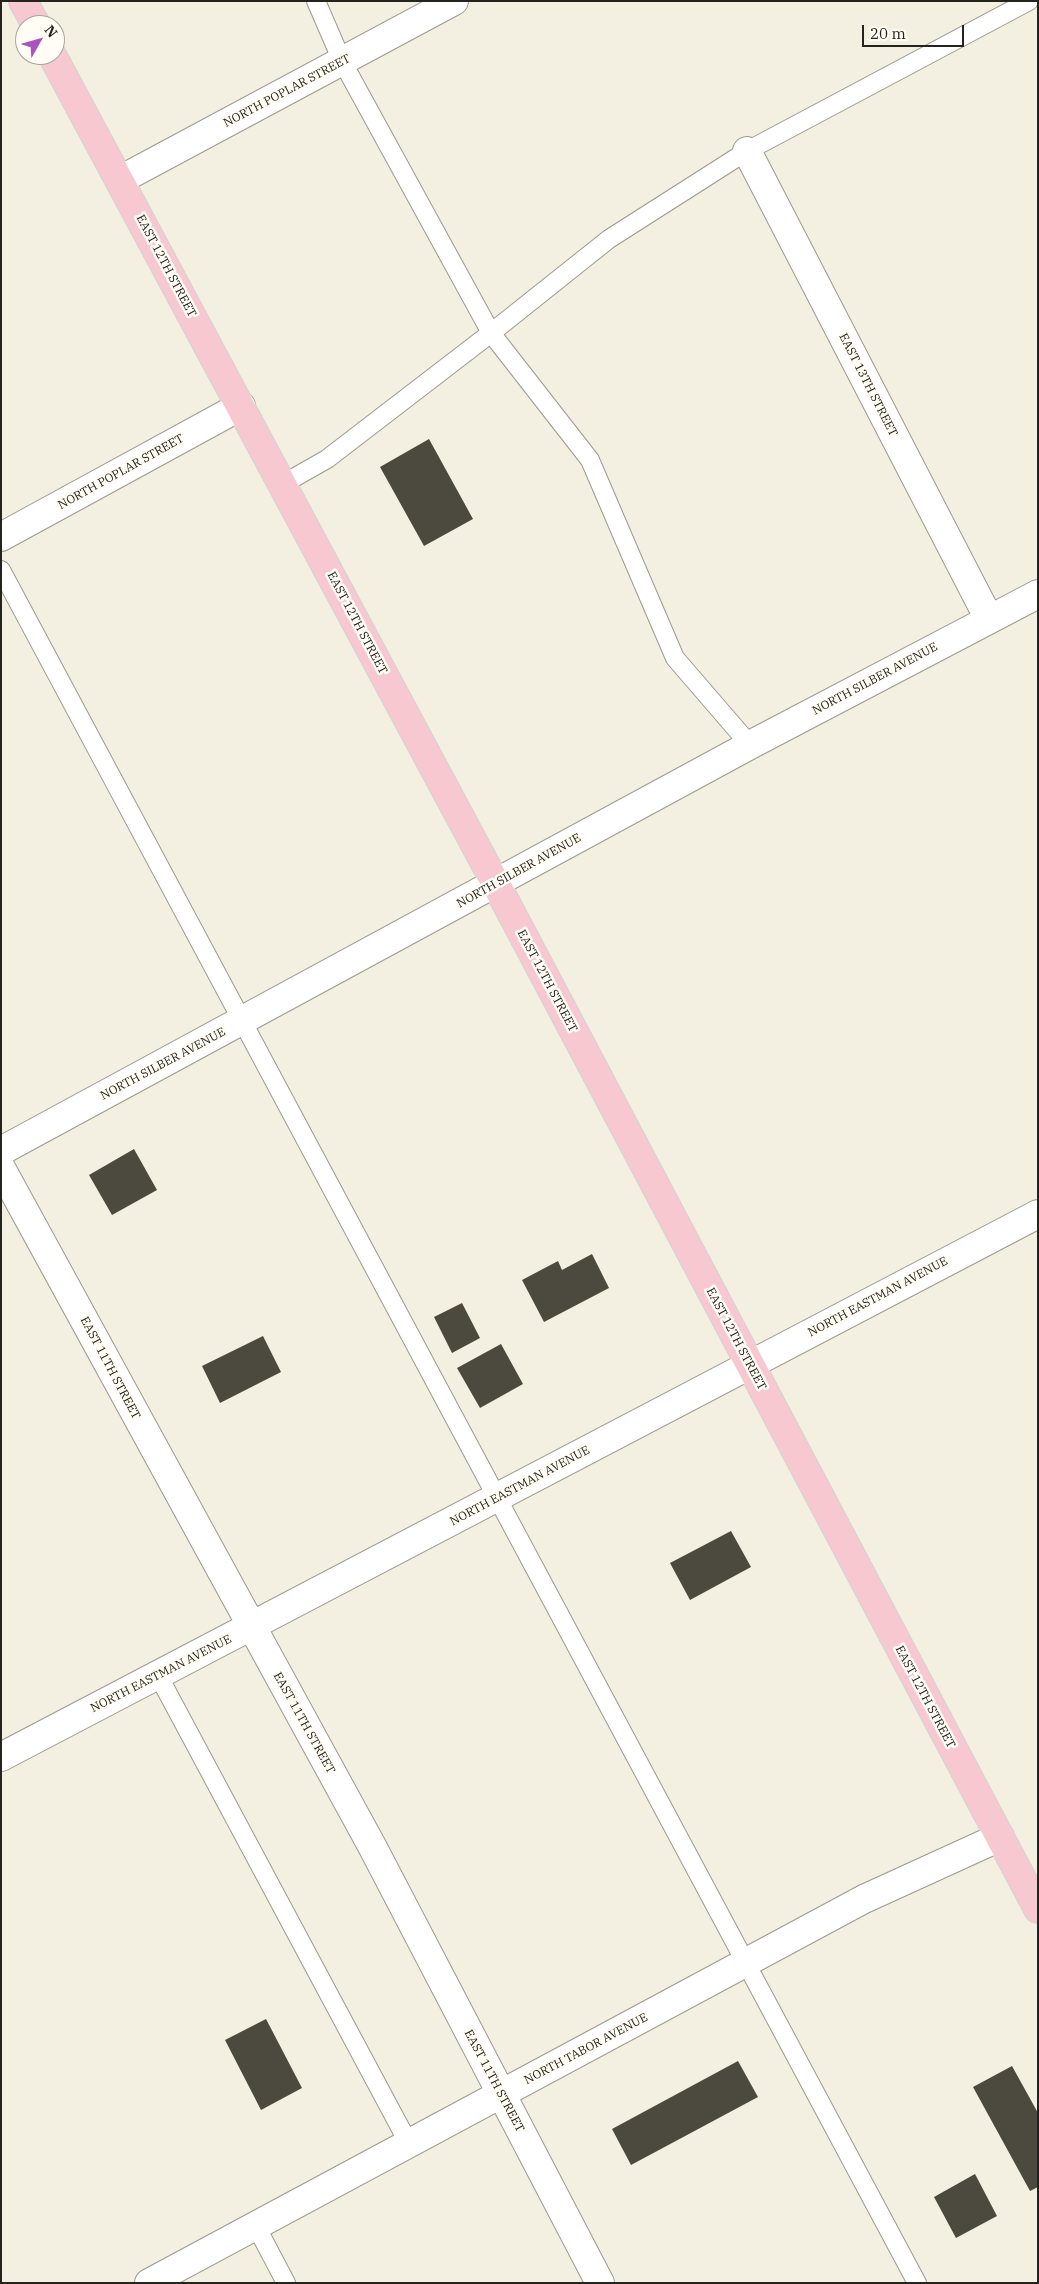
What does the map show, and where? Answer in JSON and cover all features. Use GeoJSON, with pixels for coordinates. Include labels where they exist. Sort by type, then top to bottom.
{"type":"FeatureCollection","features":[{"type":"Feature","properties":{"kind":"main road"},"geometry":{"type":"LineString","coordinates":[[23,1],[31,15]]}},
{"type":"Feature","properties":{"kind":"main road","name":"EAST 12TH STREET"},"geometry":{"type":"LineString","coordinates":[[57,65],[496,884],[1038,1909]]}},
{"type":"Feature","properties":{"kind":"street","name":"NORTH POPLAR STREET"},"geometry":{"type":"LineString","coordinates":[[120,180],[454,1]]}},
{"type":"Feature","properties":{"kind":"street","name":"EAST 13TH STREET"},"geometry":{"type":"LineString","coordinates":[[747,151],[989,619]]}},
{"type":"Feature","properties":{"kind":"street","name":"NORTH POPLAR STREET"},"geometry":{"type":"LineString","coordinates":[[1,537],[241,406]]}},
{"type":"Feature","properties":{"kind":"street","name":"NORTH SILBER AVENUE"},"geometry":{"type":"LineString","coordinates":[[1,1151],[750,745],[1038,594]]}},
{"type":"Feature","properties":{"kind":"street","name":"EAST 11TH STREET"},"geometry":{"type":"LineString","coordinates":[[1,1168],[372,1846],[600,2283]]}},
{"type":"Feature","properties":{"kind":"street","name":"NORTH EASTMAN AVENUE"},"geometry":{"type":"LineString","coordinates":[[1,1757],[1038,1214]]}},
{"type":"Feature","properties":{"kind":"street","name":"NORTH TABOR AVENUE"},"geometry":{"type":"LineString","coordinates":[[149,2283],[864,1899],[1000,1838]]}},
{"type":"Feature","properties":{"kind":"lane"},"geometry":{"type":"LineString","coordinates":[[316,1],[342,61],[491,333],[590,460],[675,658],[750,745]]}},
{"type":"Feature","properties":{"kind":"lane"},"geometry":{"type":"LineString","coordinates":[[283,484],[327,460],[491,333],[609,238],[747,151],[1028,1]]}},
{"type":"Feature","properties":{"kind":"lane"},"geometry":{"type":"LineString","coordinates":[[1,570],[240,1022],[498,1498],[917,2283]]}},
{"type":"Feature","properties":{"kind":"lane"},"geometry":{"type":"LineString","coordinates":[[158,1675],[409,2144]]}},
{"type":"Feature","properties":{"kind":"lane"},"geometry":{"type":"LineString","coordinates":[[256,2226],[286,2283]]}},
{"type":"Feature","properties":{"kind":"building"},"geometry":{"type":"Polygon","coordinates":[[[429,439],[473,519],[424,546],[380,467],[429,439]]]}},
{"type":"Feature","properties":{"kind":"building"},"geometry":{"type":"Polygon","coordinates":[[[134,1149],[157,1190],[112,1215],[89,1175],[134,1149]]]}},
{"type":"Feature","properties":{"kind":"building"},"geometry":{"type":"Polygon","coordinates":[[[592,1254],[609,1288],[544,1322],[522,1280],[558,1261],[562,1270],[592,1254]]]}},
{"type":"Feature","properties":{"kind":"building"},"geometry":{"type":"Polygon","coordinates":[[[462,1303],[480,1338],[452,1353],[434,1317],[462,1303]]]}},
{"type":"Feature","properties":{"kind":"building"},"geometry":{"type":"Polygon","coordinates":[[[263,1336],[281,1372],[220,1403],[202,1366],[263,1336]]]}},
{"type":"Feature","properties":{"kind":"building"},"geometry":{"type":"Polygon","coordinates":[[[501,1344],[523,1384],[480,1408],[457,1368],[501,1344]]]}},
{"type":"Feature","properties":{"kind":"building"},"geometry":{"type":"Polygon","coordinates":[[[731,1531],[751,1567],[690,1600],[670,1563],[731,1531]]]}},
{"type":"Feature","properties":{"kind":"building"},"geometry":{"type":"Polygon","coordinates":[[[266,2019],[302,2088],[261,2110],[225,2040],[266,2019]]]}},
{"type":"Feature","properties":{"kind":"building"},"geometry":{"type":"Polygon","coordinates":[[[738,2061],[758,2097],[631,2165],[612,2129],[738,2061]]]}},
{"type":"Feature","properties":{"kind":"building"},"geometry":{"type":"Polygon","coordinates":[[[1012,2066],[1038,2113],[1038,2187],[1030,2191],[973,2087],[1012,2066]]]}},
{"type":"Feature","properties":{"kind":"building"},"geometry":{"type":"Polygon","coordinates":[[[975,2174],[997,2216],[956,2238],[934,2197],[975,2174]]]}}]}
